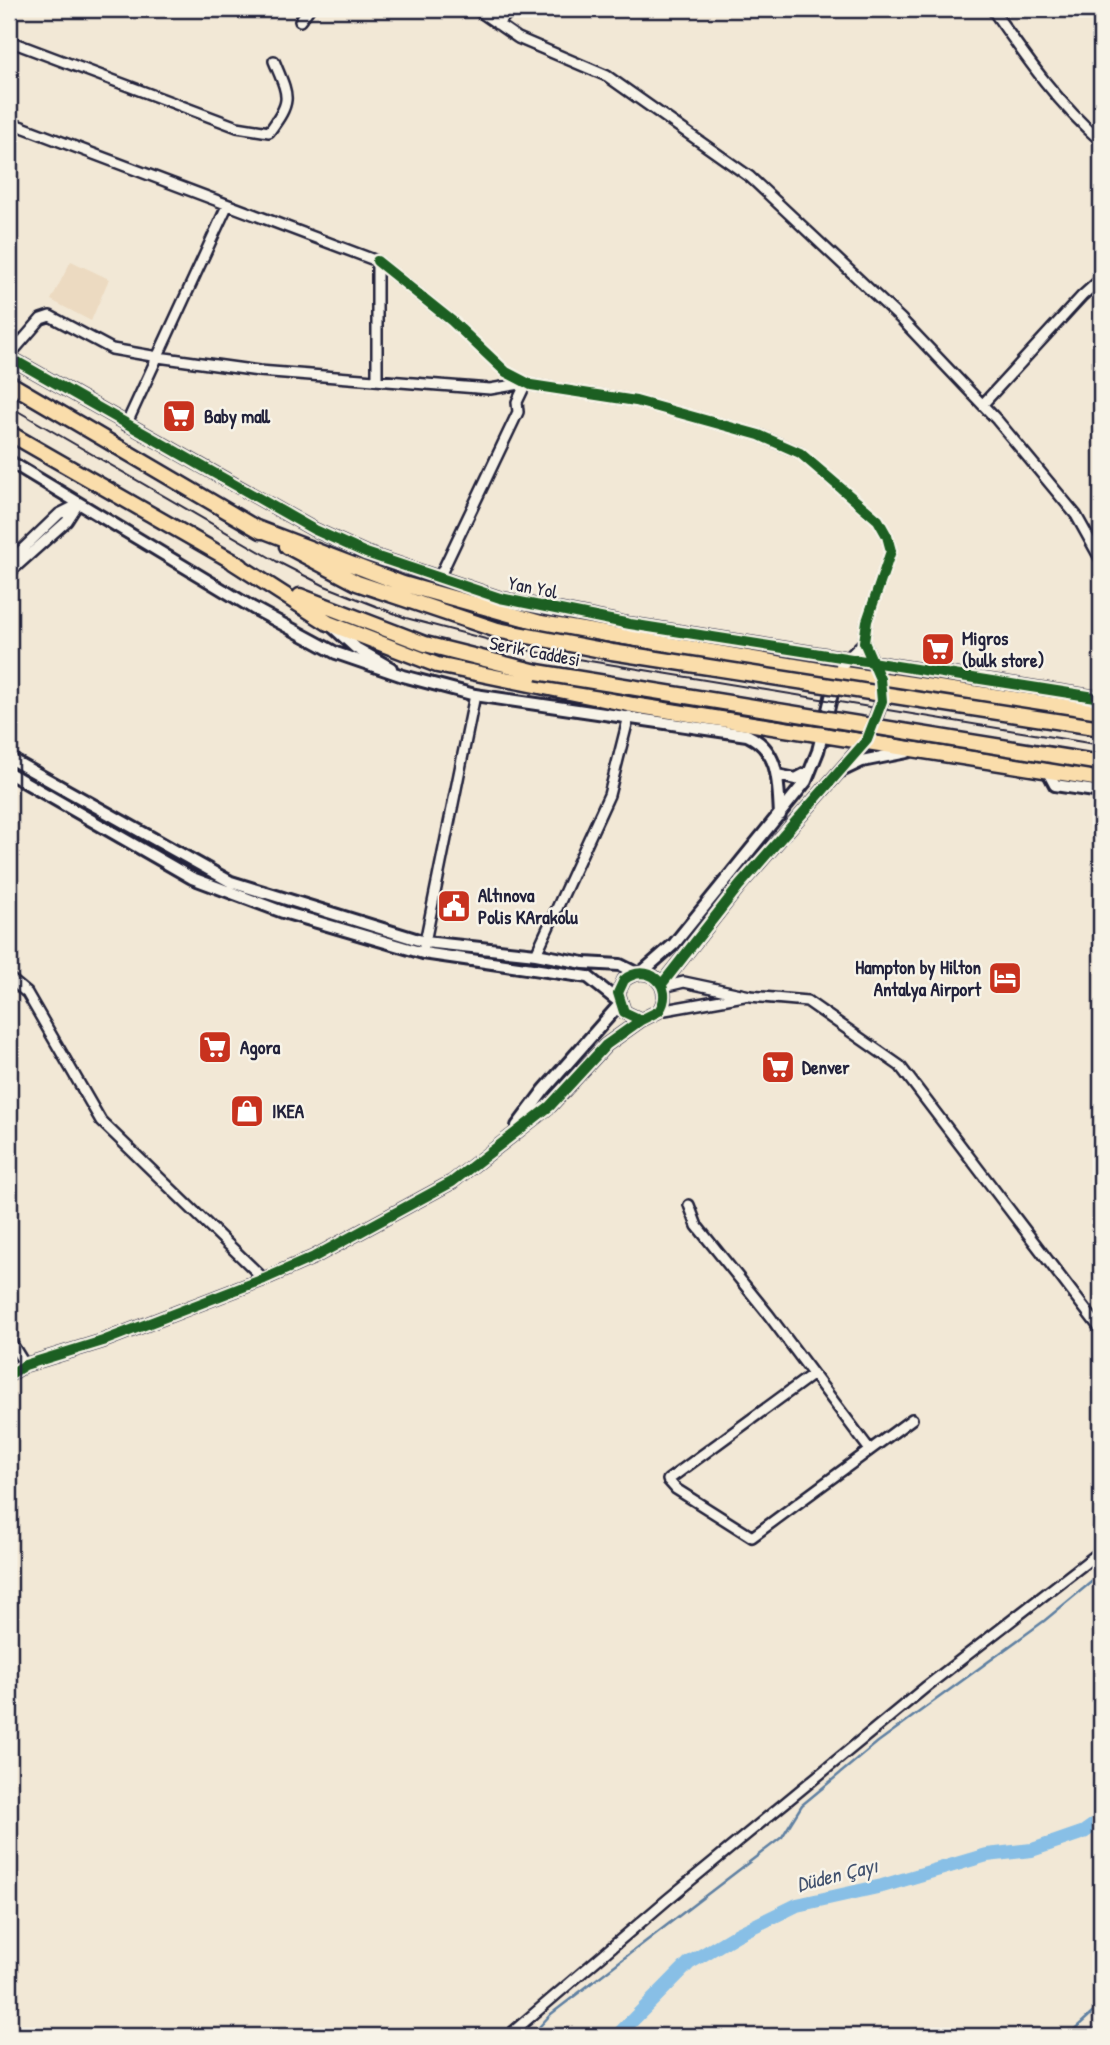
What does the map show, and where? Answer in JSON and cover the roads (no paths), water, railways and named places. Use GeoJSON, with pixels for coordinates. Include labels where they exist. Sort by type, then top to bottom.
{"type":"FeatureCollection","features":[{"type":"Feature","properties":{"kind":"highway","name":"Serik Caddesi"},"geometry":{"type":"LineString","coordinates":[[9,383],[254,527],[357,583],[497,630],[612,652],[1101,728]]}},
{"type":"Feature","properties":{"kind":"highway","name":"Serik Caddesi"},"geometry":{"type":"LineString","coordinates":[[9,433],[233,562],[308,600],[365,624],[476,660],[537,673],[1101,763]]}},
{"type":"Feature","properties":{"kind":"highway"},"geometry":{"type":"LineString","coordinates":[[254,527],[402,584],[541,623],[837,673],[1101,712]]}},
{"type":"Feature","properties":{"kind":"highway"},"geometry":{"type":"LineString","coordinates":[[233,562],[328,623],[437,665],[661,709],[1101,779]]}},
{"type":"Feature","properties":{"kind":"street"},"geometry":{"type":"LineString","coordinates":[[299,21],[309,9]]}},
{"type":"Feature","properties":{"kind":"street"},"geometry":{"type":"LineString","coordinates":[[476,9],[518,38],[607,76],[750,177],[901,318],[983,404],[1076,515],[1101,560]]}},
{"type":"Feature","properties":{"kind":"street"},"geometry":{"type":"LineString","coordinates":[[498,23],[512,9]]}},
{"type":"Feature","properties":{"kind":"street"},"geometry":{"type":"LineString","coordinates":[[992,9],[1036,71],[1101,141]]}},
{"type":"Feature","properties":{"kind":"street"},"geometry":{"type":"LineString","coordinates":[[9,41],[237,127],[269,132],[286,108],[286,89],[274,61]]}},
{"type":"Feature","properties":{"kind":"street"},"geometry":{"type":"LineString","coordinates":[[9,122],[377,261],[452,321],[506,372],[526,383],[549,389],[636,401],[759,435],[800,453],[878,520],[887,536],[891,551],[867,621],[864,642],[880,679],[882,701],[867,740],[833,775],[739,886],[662,985]]}},
{"type":"Feature","properties":{"kind":"street"},"geometry":{"type":"LineString","coordinates":[[126,425],[227,206]]}},
{"type":"Feature","properties":{"kind":"street"},"geometry":{"type":"LineString","coordinates":[[377,261],[377,380]]}},
{"type":"Feature","properties":{"kind":"street"},"geometry":{"type":"LineString","coordinates":[[983,404],[1082,296],[1101,279]]}},
{"type":"Feature","properties":{"kind":"street"},"geometry":{"type":"LineString","coordinates":[[9,373],[9,357],[41,319],[50,316],[112,349],[158,357],[259,371],[490,389],[526,383]]}},
{"type":"Feature","properties":{"kind":"street","name":"Yan Yol"},"geometry":{"type":"LineString","coordinates":[[9,357],[313,529],[366,553],[438,580],[500,598],[630,624],[1101,698]]}},
{"type":"Feature","properties":{"kind":"street"},"geometry":{"type":"LineString","coordinates":[[438,580],[518,412],[517,402],[526,383]]}},
{"type":"Feature","properties":{"kind":"street"},"geometry":{"type":"LineString","coordinates":[[9,461],[260,612],[336,653],[475,695],[629,716],[747,735],[761,741],[770,751],[777,775],[780,815]]}},
{"type":"Feature","properties":{"kind":"street"},"geometry":{"type":"LineString","coordinates":[[9,562],[58,514],[78,504]]}},
{"type":"Feature","properties":{"kind":"street"},"geometry":{"type":"LineString","coordinates":[[9,573],[66,521],[78,504]]}},
{"type":"Feature","properties":{"kind":"street"},"geometry":{"type":"LineString","coordinates":[[328,623],[356,648],[386,663],[394,672]]}},
{"type":"Feature","properties":{"kind":"street"},"geometry":{"type":"LineString","coordinates":[[509,1137],[544,1090],[619,1002],[624,980],[639,973],[674,944],[780,815],[809,772],[822,734],[837,673],[848,657],[864,642]]}},
{"type":"Feature","properties":{"kind":"street"},"geometry":{"type":"LineString","coordinates":[[424,947],[475,695]]}},
{"type":"Feature","properties":{"kind":"street"},"geometry":{"type":"LineString","coordinates":[[1084,709],[1101,705]]}},
{"type":"Feature","properties":{"kind":"street"},"geometry":{"type":"LineString","coordinates":[[629,716],[661,709]]}},
{"type":"Feature","properties":{"kind":"street"},"geometry":{"type":"LineString","coordinates":[[536,954],[609,795],[629,716]]}},
{"type":"Feature","properties":{"kind":"street"},"geometry":{"type":"LineString","coordinates":[[833,775],[862,761],[921,749]]}},
{"type":"Feature","properties":{"kind":"street"},"geometry":{"type":"LineString","coordinates":[[9,758],[231,882],[424,947],[536,954],[584,964],[620,965],[653,976],[662,985],[665,999],[659,1011]]}},
{"type":"Feature","properties":{"kind":"street"},"geometry":{"type":"LineString","coordinates":[[1047,770],[1055,785],[1101,793]]}},
{"type":"Feature","properties":{"kind":"street"},"geometry":{"type":"LineString","coordinates":[[777,775],[796,779],[809,772]]}},
{"type":"Feature","properties":{"kind":"street"},"geometry":{"type":"LineString","coordinates":[[9,773],[192,878],[284,912],[424,947],[588,977],[619,1002],[624,1012],[640,1020]]}},
{"type":"Feature","properties":{"kind":"street"},"geometry":{"type":"LineString","coordinates":[[9,978],[27,993],[101,1121],[264,1279]]}},
{"type":"Feature","properties":{"kind":"street"},"geometry":{"type":"LineString","coordinates":[[662,985],[684,982],[750,996],[807,1001],[900,1066],[1101,1330]]}},
{"type":"Feature","properties":{"kind":"street"},"geometry":{"type":"LineString","coordinates":[[9,1374],[25,1366],[103,1341],[314,1257],[452,1182],[550,1106],[606,1045],[640,1020],[659,1011],[750,996]]}},
{"type":"Feature","properties":{"kind":"street"},"geometry":{"type":"LineString","coordinates":[[689,1205],[697,1226],[870,1450]]}},
{"type":"Feature","properties":{"kind":"street"},"geometry":{"type":"LineString","coordinates":[[9,1339],[25,1366]]}},
{"type":"Feature","properties":{"kind":"street"},"geometry":{"type":"LineString","coordinates":[[813,1374],[668,1480],[676,1489],[752,1538],[912,1419]]}},
{"type":"Feature","properties":{"kind":"street"},"geometry":{"type":"LineString","coordinates":[[508,2036],[668,1899],[927,1686],[1101,1551]]}},
{"type":"Feature","properties":{"kind":"street"},"geometry":{"type":"LineString","coordinates":[[1096,2036],[1101,2031]]}},
{"type":"Feature","properties":{"kind":"waterway"},"geometry":{"type":"LineString","coordinates":[[531,2036],[551,2014],[782,1837],[802,1805],[878,1742],[1044,1621],[1101,1574]]}},
{"type":"Feature","properties":{"kind":"waterway","name":"Düden Çayı"},"geometry":{"type":"LineString","coordinates":[[617,2036],[689,1963],[738,1934],[797,1905],[882,1886],[987,1855],[1032,1850],[1084,1832],[1101,1820]]}},
{"type":"Feature","properties":{"kind":"waterway"},"geometry":{"type":"LineString","coordinates":[[1067,2036],[1101,2005]]}},
{"type":"Feature","properties":{"kind":"tram line"},"geometry":{"type":"LineString","coordinates":[[9,406],[276,561],[325,586],[406,618],[535,652],[1101,745]]}},
{"type":"Feature","properties":{"kind":"place","name":"Baby mall"},"geometry":{"type":"Point","coordinates":[179,416]}},
{"type":"Feature","properties":{"kind":"place","name":"Migros (bulk store)"},"geometry":{"type":"Point","coordinates":[938,649]}},
{"type":"Feature","properties":{"kind":"place","name":"Altınova Polis KArakolu"},"geometry":{"type":"Point","coordinates":[454,906]}},
{"type":"Feature","properties":{"kind":"place","name":"Hampton by Hilton Antalya Airport"},"geometry":{"type":"Point","coordinates":[1005,978]}},
{"type":"Feature","properties":{"kind":"place","name":"Agora"},"geometry":{"type":"Point","coordinates":[215,1047]}},
{"type":"Feature","properties":{"kind":"place","name":"Denver"},"geometry":{"type":"Point","coordinates":[778,1067]}},
{"type":"Feature","properties":{"kind":"place","name":"IKEA"},"geometry":{"type":"Point","coordinates":[247,1111]}}]}
